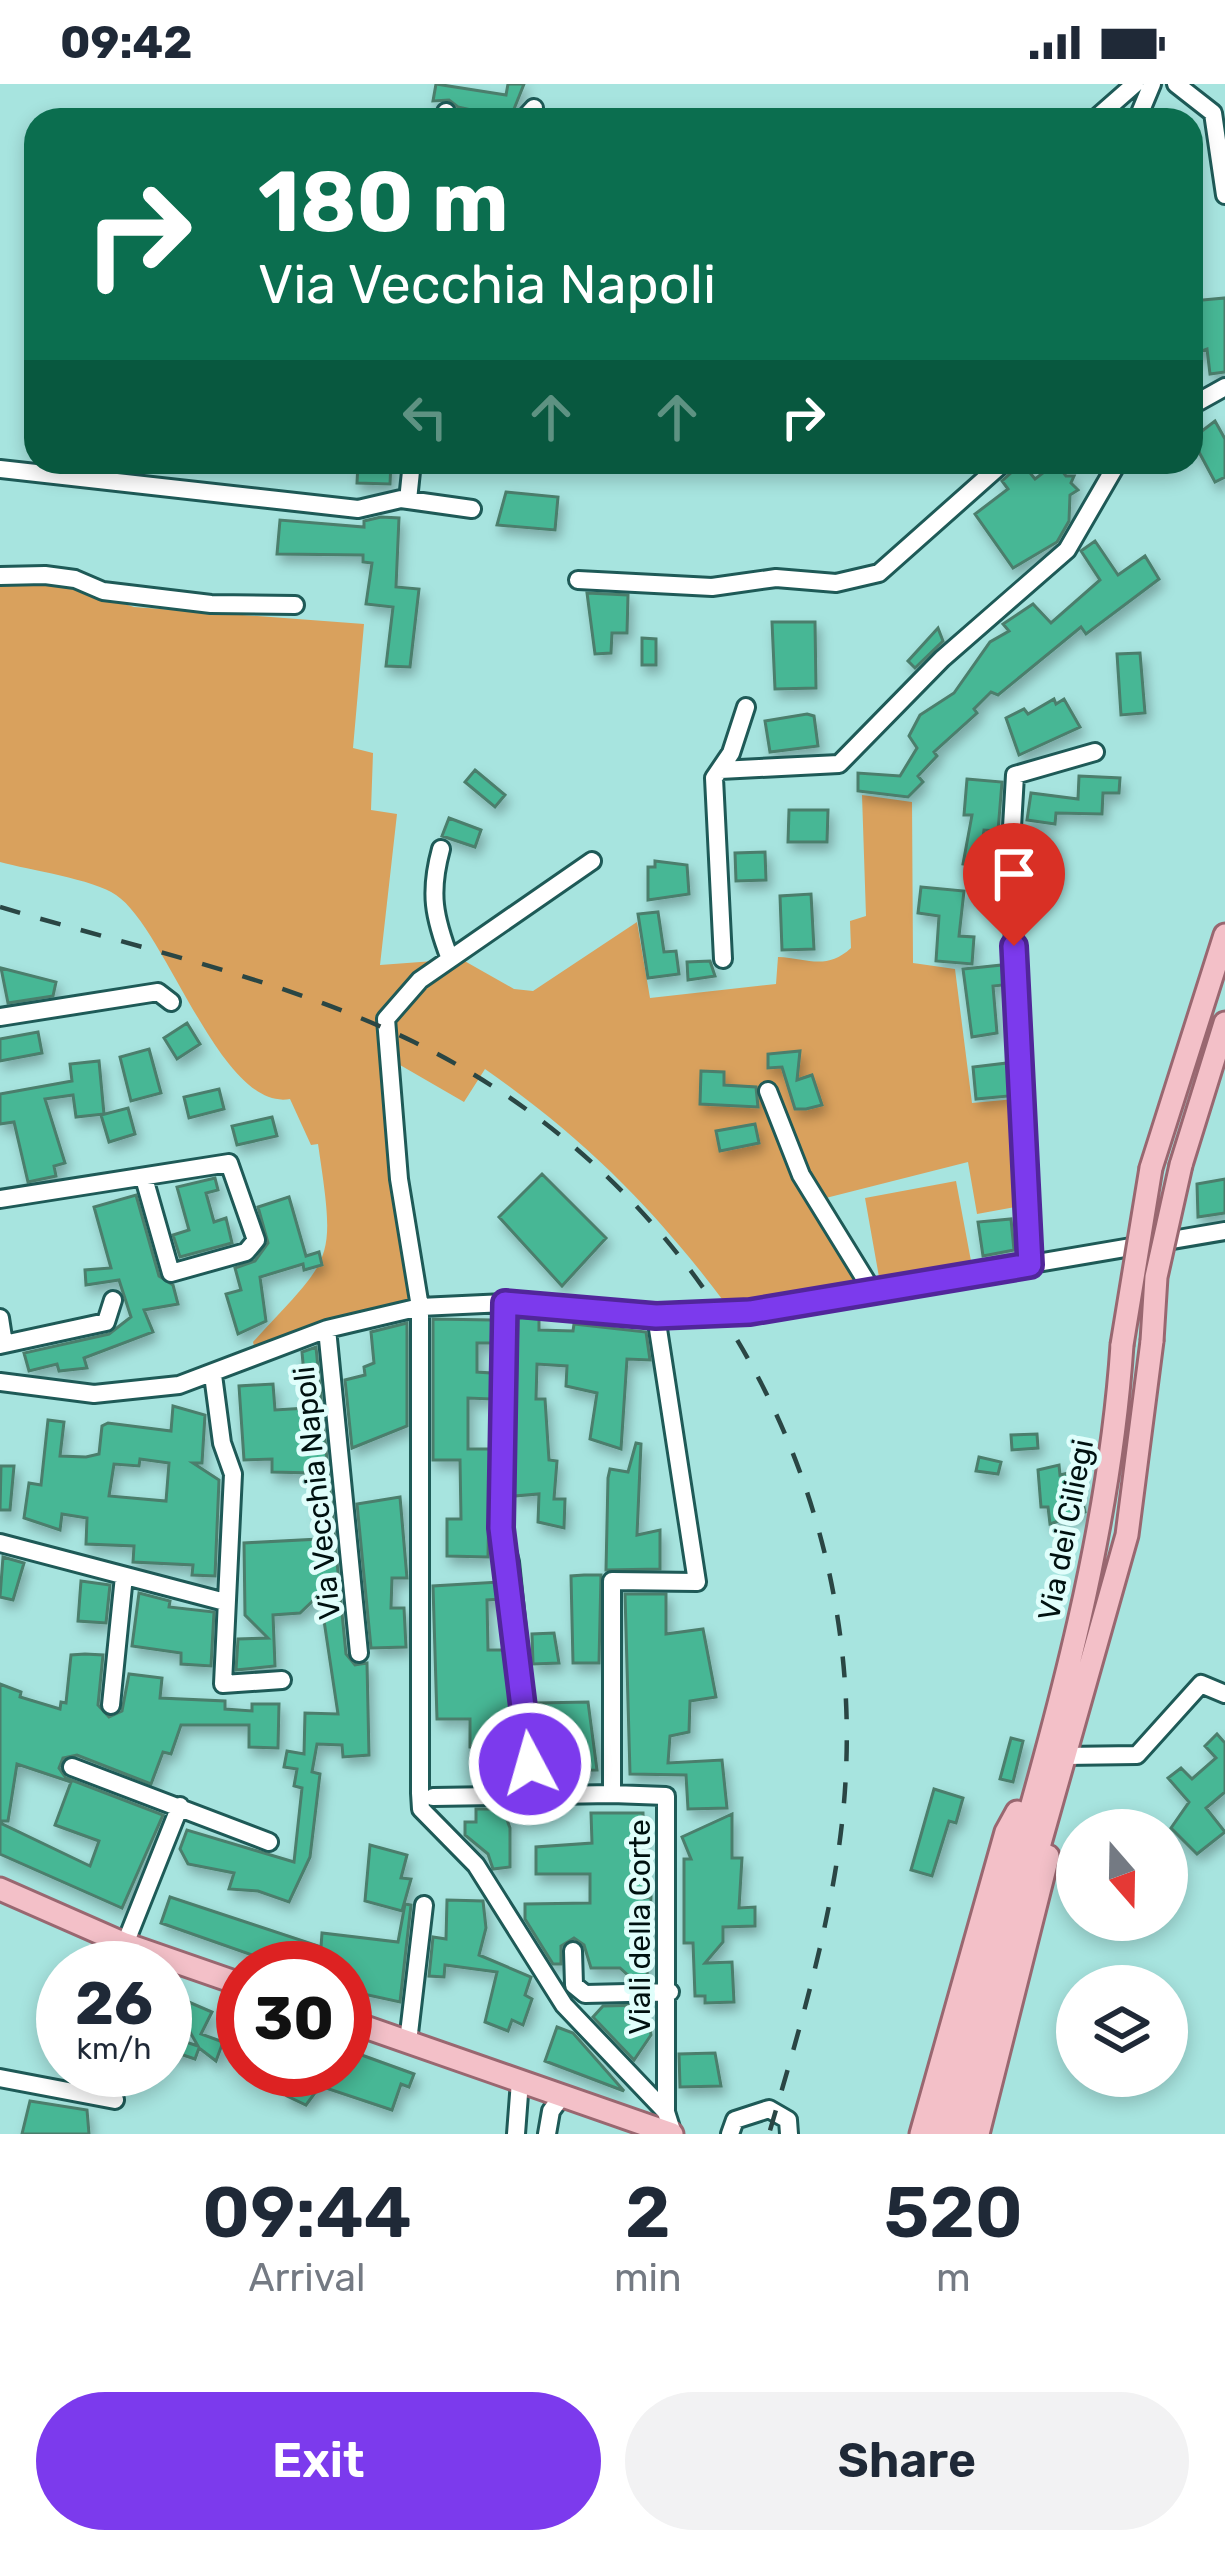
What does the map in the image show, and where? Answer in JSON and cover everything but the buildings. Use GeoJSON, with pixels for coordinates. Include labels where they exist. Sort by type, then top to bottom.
{"type":"FeatureCollection","features":[{"type":"Feature","properties":{"kind":"main road","name":"Via dei Ciliegi"},"geometry":{"type":"LineString","coordinates":[[942,2134],[1105,1509],[1122,1345],[1151,1168],[1225,935]]}},
{"type":"Feature","properties":{"kind":"main road","name":"Via dei Ciliegi"},"geometry":{"type":"LineString","coordinates":[[958,2134],[1126,1535],[1156,1277],[1181,1165],[1225,1023]]}},
{"type":"Feature","properties":{"kind":"main road"},"geometry":{"type":"LineString","coordinates":[[921,2134],[1006,1832],[1033,1786]]}},
{"type":"Feature","properties":{"kind":"main road"},"geometry":{"type":"LineString","coordinates":[[978,2134],[1048,1866],[1049,1810]]}},
{"type":"Feature","properties":{"kind":"main road"},"geometry":{"type":"LineString","coordinates":[[0,1889],[118,1941]]}},
{"type":"Feature","properties":{"kind":"main road"},"geometry":{"type":"LineString","coordinates":[[372,2029],[562,2096],[670,2126]]}},
{"type":"Feature","properties":{"kind":"street"},"geometry":{"type":"LineString","coordinates":[[1108,108],[1135,84]]}},
{"type":"Feature","properties":{"kind":"street"},"geometry":{"type":"LineString","coordinates":[[1175,84],[1213,113],[1225,195]]}},
{"type":"Feature","properties":{"kind":"street"},"geometry":{"type":"LineString","coordinates":[[45,474],[358,509],[408,500],[472,509]]}},
{"type":"Feature","properties":{"kind":"street"},"geometry":{"type":"LineString","coordinates":[[408,500],[411,474]]}},
{"type":"Feature","properties":{"kind":"street"},"geometry":{"type":"LineString","coordinates":[[578,580],[712,587],[776,578],[836,583],[878,573],[990,474]]}},
{"type":"Feature","properties":{"kind":"street"},"geometry":{"type":"LineString","coordinates":[[720,770],[839,764],[942,659],[1066,550],[1111,474]]}},
{"type":"Feature","properties":{"kind":"street"},"geometry":{"type":"LineString","coordinates":[[0,576],[60,577],[103,591],[212,604],[295,605]]}},
{"type":"Feature","properties":{"kind":"street"},"geometry":{"type":"LineString","coordinates":[[723,959],[714,778],[746,707]]}},
{"type":"Feature","properties":{"kind":"street"},"geometry":{"type":"LineString","coordinates":[[1030,1265],[1010,862],[1015,775],[1094,752]]}},
{"type":"Feature","properties":{"kind":"street"},"geometry":{"type":"LineString","coordinates":[[442,849],[431,886],[433,913],[450,959]]}},
{"type":"Feature","properties":{"kind":"street"},"geometry":{"type":"LineString","coordinates":[[592,862],[420,980],[386,1019],[399,1180],[420,1307],[421,1809],[476,1865],[564,2006],[670,2126]]}},
{"type":"Feature","properties":{"kind":"street"},"geometry":{"type":"LineString","coordinates":[[0,1017],[158,992],[171,1002]]}},
{"type":"Feature","properties":{"kind":"street"},"geometry":{"type":"LineString","coordinates":[[768,1091],[801,1175],[873,1292]]}},
{"type":"Feature","properties":{"kind":"street"},"geometry":{"type":"LineString","coordinates":[[0,1198],[229,1163],[256,1240],[246,1252],[171,1273],[144,1178]]}},
{"type":"Feature","properties":{"kind":"street","name":"Via Vecchia Napoli"},"geometry":{"type":"LineString","coordinates":[[0,1382],[94,1394],[213,1375],[327,1329],[420,1307],[505,1303],[656,1316],[750,1312],[1225,1232]]}},
{"type":"Feature","properties":{"kind":"street"},"geometry":{"type":"LineString","coordinates":[[0,1318],[2,1345],[106,1322],[113,1300]]}},
{"type":"Feature","properties":{"kind":"street"},"geometry":{"type":"LineString","coordinates":[[505,1303],[501,1528],[510,1562],[533,1795]]}},
{"type":"Feature","properties":{"kind":"street","name":"Viali della Corte"},"geometry":{"type":"LineString","coordinates":[[612,1794],[612,1581],[697,1582],[656,1316]]}},
{"type":"Feature","properties":{"kind":"street","name":"Via Vecchia Napoli"},"geometry":{"type":"LineString","coordinates":[[327,1329],[359,1653]]}},
{"type":"Feature","properties":{"kind":"street"},"geometry":{"type":"LineString","coordinates":[[213,1375],[222,1443],[233,1474],[223,1684],[282,1680]]}},
{"type":"Feature","properties":{"kind":"street"},"geometry":{"type":"LineString","coordinates":[[0,1543],[225,1602]]}},
{"type":"Feature","properties":{"kind":"street"},"geometry":{"type":"LineString","coordinates":[[111,1705],[124,1576]]}},
{"type":"Feature","properties":{"kind":"street"},"geometry":{"type":"LineString","coordinates":[[1064,1756],[1137,1755],[1201,1684],[1225,1694]]}},
{"type":"Feature","properties":{"kind":"street"},"geometry":{"type":"LineString","coordinates":[[72,1766],[269,1842]]}},
{"type":"Feature","properties":{"kind":"street","name":"Viali della Corte"},"geometry":{"type":"LineString","coordinates":[[433,1797],[666,1796],[670,2126]]}},
{"type":"Feature","properties":{"kind":"street"},"geometry":{"type":"LineString","coordinates":[[126,1941],[180,1806]]}},
{"type":"Feature","properties":{"kind":"street"},"geometry":{"type":"LineString","coordinates":[[408,2042],[424,1905]]}},
{"type":"Feature","properties":{"kind":"street"},"geometry":{"type":"LineString","coordinates":[[573,1951],[574,1985],[585,1994],[670,1992]]}},
{"type":"Feature","properties":{"kind":"street"},"geometry":{"type":"LineString","coordinates":[[0,2078],[115,2101]]}},
{"type":"Feature","properties":{"kind":"street"},"geometry":{"type":"LineString","coordinates":[[516,2134],[520,2081]]}},
{"type":"Feature","properties":{"kind":"street"},"geometry":{"type":"LineString","coordinates":[[547,2134],[562,2096]]}},
{"type":"Feature","properties":{"kind":"street"},"geometry":{"type":"LineString","coordinates":[[730,2134],[735,2120],[769,2109],[788,2120],[790,2134]]}},
{"type":"Feature","properties":{"kind":"shaded area"},"geometry":{"type":"Polygon","coordinates":[[[0,583],[72,587],[134,607],[364,624],[353,748],[373,753],[371,810],[397,814],[380,965],[461,959],[514,989],[533,991],[637,922],[650,998],[776,984],[778,957],[816,962],[842,955],[851,948],[850,921],[866,916],[862,795],[912,802],[913,963],[955,969],[972,1103],[1015,1099],[1021,1206],[977,1214],[968,1162],[810,1202],[859,1289],[728,1307],[617,1178],[521,1095],[485,1069],[464,1102],[381,1054],[412,1304],[255,1350],[253,1342],[300,1291],[323,1255],[327,1214],[318,1144],[311,1145],[290,1099],[265,1095],[241,1077],[218,1049],[155,943],[116,895],[77,880],[0,862],[0,583]]]}},
{"type":"Feature","properties":{"kind":"shaded area"},"geometry":{"type":"Polygon","coordinates":[[[956,1181],[971,1261],[879,1277],[865,1198],[956,1181]]]}},
{"type":"Feature","properties":{"kind":"railway"},"geometry":{"type":"LineString","coordinates":[[0,907],[314,1000],[414,1042],[512,1099],[599,1169],[675,1251],[738,1342],[788,1441],[823,1547],[843,1657],[846,1771],[837,1863],[818,1954],[769,2134]]}},
{"type":"Feature","properties":{"kind":"route"},"geometry":{"type":"LineString","coordinates":[[530,1764],[510,1562],[500,1510],[505,1303],[656,1316],[750,1312],[1030,1265],[1014,946]]}}]}
